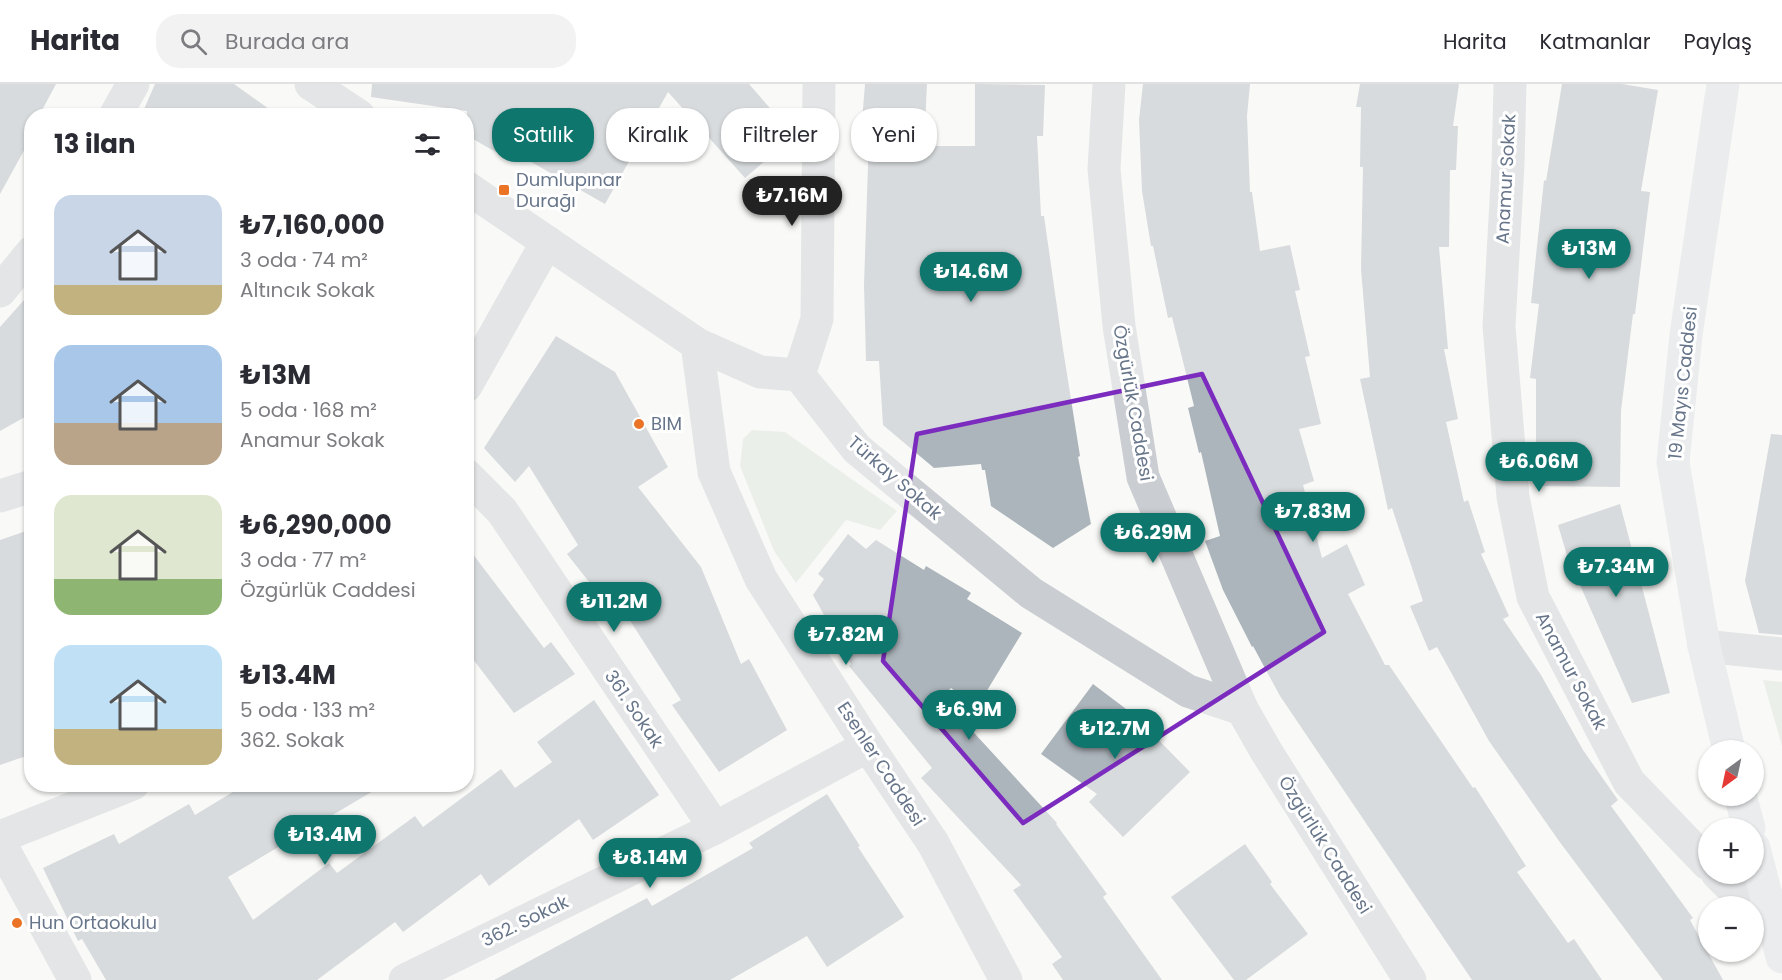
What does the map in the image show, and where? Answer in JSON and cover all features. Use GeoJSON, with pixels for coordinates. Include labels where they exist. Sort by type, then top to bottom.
{"type":"FeatureCollection","features":[{"type":"Feature","properties":{"kind":"main road","name":"19 Mayıs Caddesi"},"geometry":{"type":"LineString","coordinates":[[1723,84],[1686,335],[1673,462],[1704,646],[1727,740]]}},
{"type":"Feature","properties":{"kind":"main road"},"geometry":{"type":"LineString","coordinates":[[1762,884],[1773,932]]}},
{"type":"Feature","properties":{"kind":"street"},"geometry":{"type":"LineString","coordinates":[[120,108],[133,84]]}},
{"type":"Feature","properties":{"kind":"street"},"geometry":{"type":"LineString","coordinates":[[311,84],[347,108]]}},
{"type":"Feature","properties":{"kind":"street"},"geometry":{"type":"LineString","coordinates":[[474,192],[697,344],[760,372],[799,375],[817,319],[819,84]]}},
{"type":"Feature","properties":{"kind":"street","name":"Özgürlük Caddesi"},"geometry":{"type":"LineString","coordinates":[[1109,84],[1104,169],[1119,326],[1143,477],[1242,709],[1410,980]]}},
{"type":"Feature","properties":{"kind":"street","name":"Anamur Sokak"},"geometry":{"type":"LineString","coordinates":[[1510,84],[1508,165],[1498,326],[1513,497],[1533,597],[1629,782],[1698,854]]}},
{"type":"Feature","properties":{"kind":"street"},"geometry":{"type":"LineString","coordinates":[[474,372],[547,242]]}},
{"type":"Feature","properties":{"kind":"street"},"geometry":{"type":"LineString","coordinates":[[0,291],[24,262]]}},
{"type":"Feature","properties":{"kind":"street","name":"Esenler Caddesi"},"geometry":{"type":"LineString","coordinates":[[697,344],[714,472],[761,579],[933,843],[1006,980]]}},
{"type":"Feature","properties":{"kind":"street","name":"Türkay Sokak"},"geometry":{"type":"LineString","coordinates":[[799,375],[857,449],[1031,593],[1188,691],[1242,709]]}},
{"type":"Feature","properties":{"kind":"street","name":"361. Sokak"},"geometry":{"type":"LineString","coordinates":[[474,483],[501,511],[715,828]]}},
{"type":"Feature","properties":{"kind":"street"},"geometry":{"type":"LineString","coordinates":[[0,495],[24,488]]}},
{"type":"Feature","properties":{"kind":"street"},"geometry":{"type":"LineString","coordinates":[[1704,646],[1782,654]]}},
{"type":"Feature","properties":{"kind":"street","name":"362. Sokak"},"geometry":{"type":"LineString","coordinates":[[405,980],[715,828],[868,746]]}},
{"type":"Feature","properties":{"kind":"street"},"geometry":{"type":"LineString","coordinates":[[0,837],[113,792]]}},
{"type":"Feature","properties":{"kind":"street"},"geometry":{"type":"LineString","coordinates":[[0,843],[75,980]]}},
{"type":"Feature","properties":{"kind":"street"},"geometry":{"type":"LineString","coordinates":[[1728,884],[1740,896]]}},
{"type":"Feature","properties":{"kind":"highlighted area"},"geometry":{"type":"Polygon","coordinates":[[[1202,374],[1324,632],[1023,823],[883,661],[917,434],[1202,374]]]}},
{"type":"Feature","properties":{"kind":"shaded area"},"geometry":{"type":"Polygon","coordinates":[[[752,430],[785,432],[897,511],[880,530],[846,520],[796,583],[774,551],[740,466],[743,439],[752,430]]]}},
{"type":"Feature","properties":{"kind":"shaded area"},"geometry":{"type":"Polygon","coordinates":[[[1763,680],[1782,682],[1782,746],[1763,680]]]}},
{"type":"Feature","properties":{"kind":"building"},"geometry":{"type":"Polygon","coordinates":[[[0,84],[56,84],[43,108],[24,108],[24,150],[0,194],[0,84]]]}},
{"type":"Feature","properties":{"kind":"building"},"geometry":{"type":"Polygon","coordinates":[[[155,84],[234,84],[268,108],[144,108],[155,84]]]}},
{"type":"Feature","properties":{"kind":"building"},"geometry":{"type":"Polygon","coordinates":[[[372,84],[749,84],[770,108],[721,108],[721,151],[709,138],[709,108],[682,108],[668,92],[659,108],[606,108],[606,162],[629,162],[605,204],[531,162],[594,162],[594,108],[492,108],[492,150],[474,140],[474,108],[446,108],[371,97],[372,84]]]}},
{"type":"Feature","properties":{"kind":"building"},"geometry":{"type":"Polygon","coordinates":[[[865,84],[927,84],[926,108],[863,108],[865,84]]]}},
{"type":"Feature","properties":{"kind":"building"},"geometry":{"type":"Polygon","coordinates":[[[975,84],[1045,85],[1043,136],[1037,136],[1041,216],[1044,216],[1080,456],[1078,457],[1091,524],[1053,548],[991,506],[985,470],[982,470],[981,464],[934,468],[883,425],[879,361],[866,361],[864,285],[868,162],[937,162],[937,146],[975,146],[975,84]]]}},
{"type":"Feature","properties":{"kind":"building"},"geometry":{"type":"Polygon","coordinates":[[[1143,84],[1250,84],[1247,116],[1250,192],[1252,192],[1260,251],[1290,245],[1300,290],[1295,291],[1310,356],[1305,357],[1321,424],[1299,429],[1314,481],[1303,485],[1322,558],[1347,544],[1365,585],[1348,594],[1385,665],[1389,665],[1473,788],[1475,787],[1526,866],[1517,872],[1568,943],[1574,939],[1602,980],[1472,980],[1280,696],[1252,647],[1223,590],[1205,541],[1220,536],[1201,452],[1199,453],[1188,408],[1194,406],[1172,317],[1168,318],[1153,246],[1151,246],[1142,191],[1139,120],[1143,84]]]}},
{"type":"Feature","properties":{"kind":"building"},"geometry":{"type":"Polygon","coordinates":[[[1360,84],[1459,84],[1453,126],[1458,126],[1456,170],[1450,170],[1449,247],[1439,247],[1448,349],[1444,349],[1458,419],[1446,422],[1464,502],[1468,500],[1485,552],[1481,554],[1509,616],[1503,619],[1541,675],[1583,750],[1618,800],[1611,806],[1693,918],[1690,920],[1698,935],[1698,962],[1713,962],[1723,980],[1663,980],[1559,841],[1489,741],[1437,647],[1429,651],[1410,606],[1423,601],[1392,508],[1388,510],[1360,379],[1370,377],[1361,269],[1363,167],[1360,167],[1361,107],[1356,107],[1360,84]]]}},
{"type":"Feature","properties":{"kind":"building"},"geometry":{"type":"Polygon","coordinates":[[[1562,84],[1622,84],[1658,90],[1641,191],[1650,192],[1621,411],[1620,487],[1536,486],[1536,379],[1530,378],[1539,304],[1531,303],[1544,180],[1546,181],[1562,84]]]}},
{"type":"Feature","properties":{"kind":"building"},"geometry":{"type":"Polygon","coordinates":[[[731,162],[764,162],[745,178],[731,162]]]}},
{"type":"Feature","properties":{"kind":"building"},"geometry":{"type":"Polygon","coordinates":[[[24,300],[24,418],[0,431],[0,327],[24,300]]]}},
{"type":"Feature","properties":{"kind":"building"},"geometry":{"type":"Polygon","coordinates":[[[556,336],[615,372],[668,467],[638,487],[701,567],[741,664],[749,659],[787,730],[719,772],[672,705],[681,700],[620,605],[612,611],[567,554],[578,545],[529,466],[515,482],[484,448],[556,336]]]}},
{"type":"Feature","properties":{"kind":"building"},"geometry":{"type":"Polygon","coordinates":[[[1771,434],[1782,435],[1782,635],[1759,633],[1745,581],[1771,434]]]}},
{"type":"Feature","properties":{"kind":"building"},"geometry":{"type":"Polygon","coordinates":[[[1620,504],[1670,693],[1632,703],[1580,585],[1576,586],[1558,525],[1620,504]]]}},
{"type":"Feature","properties":{"kind":"building"},"geometry":{"type":"Polygon","coordinates":[[[24,532],[24,757],[0,765],[0,540],[24,532]]]}},
{"type":"Feature","properties":{"kind":"building"},"geometry":{"type":"Polygon","coordinates":[[[848,534],[866,549],[876,540],[924,570],[926,566],[971,593],[967,599],[1022,633],[977,707],[951,688],[942,698],[1057,823],[1107,894],[1103,897],[1162,980],[1063,980],[1052,964],[1062,957],[1013,890],[1021,885],[921,778],[932,768],[849,666],[851,664],[813,595],[824,579],[818,574],[848,534]]]}},
{"type":"Feature","properties":{"kind":"building"},"geometry":{"type":"Polygon","coordinates":[[[474,556],[544,648],[551,642],[575,674],[514,713],[474,660],[474,556]]]}},
{"type":"Feature","properties":{"kind":"building"},"geometry":{"type":"Polygon","coordinates":[[[1093,684],[1134,715],[1190,772],[1123,837],[1089,802],[1097,794],[1041,754],[1093,684]]]}},
{"type":"Feature","properties":{"kind":"building"},"geometry":{"type":"Polygon","coordinates":[[[594,700],[659,795],[593,840],[579,819],[489,886],[481,874],[403,932],[395,922],[317,980],[106,980],[82,939],[78,941],[43,868],[114,834],[119,844],[189,804],[195,815],[233,792],[371,792],[228,877],[253,920],[329,863],[337,873],[415,816],[423,827],[470,792],[474,792],[474,789],[501,769],[515,788],[552,762],[537,742],[594,700]]]}},
{"type":"Feature","properties":{"kind":"building"},"geometry":{"type":"Polygon","coordinates":[[[827,794],[860,846],[858,847],[904,917],[827,967],[807,936],[730,980],[494,980],[647,898],[652,906],[753,848],[749,843],[827,794]]]}},
{"type":"Feature","properties":{"kind":"building"},"geometry":{"type":"Polygon","coordinates":[[[1245,844],[1272,882],[1270,884],[1308,934],[1246,980],[1234,980],[1171,897],[1245,844]]]}},
{"type":"Feature","properties":{"kind":"place","name":"Dumlupınar Durağı"},"geometry":{"type":"Point","coordinates":[504,190]}},
{"type":"Feature","properties":{"kind":"place","name":"BIM"},"geometry":{"type":"Point","coordinates":[639,424]}},
{"type":"Feature","properties":{"kind":"place","name":"Hun Ortaokulu"},"geometry":{"type":"Point","coordinates":[17,923]}}]}
